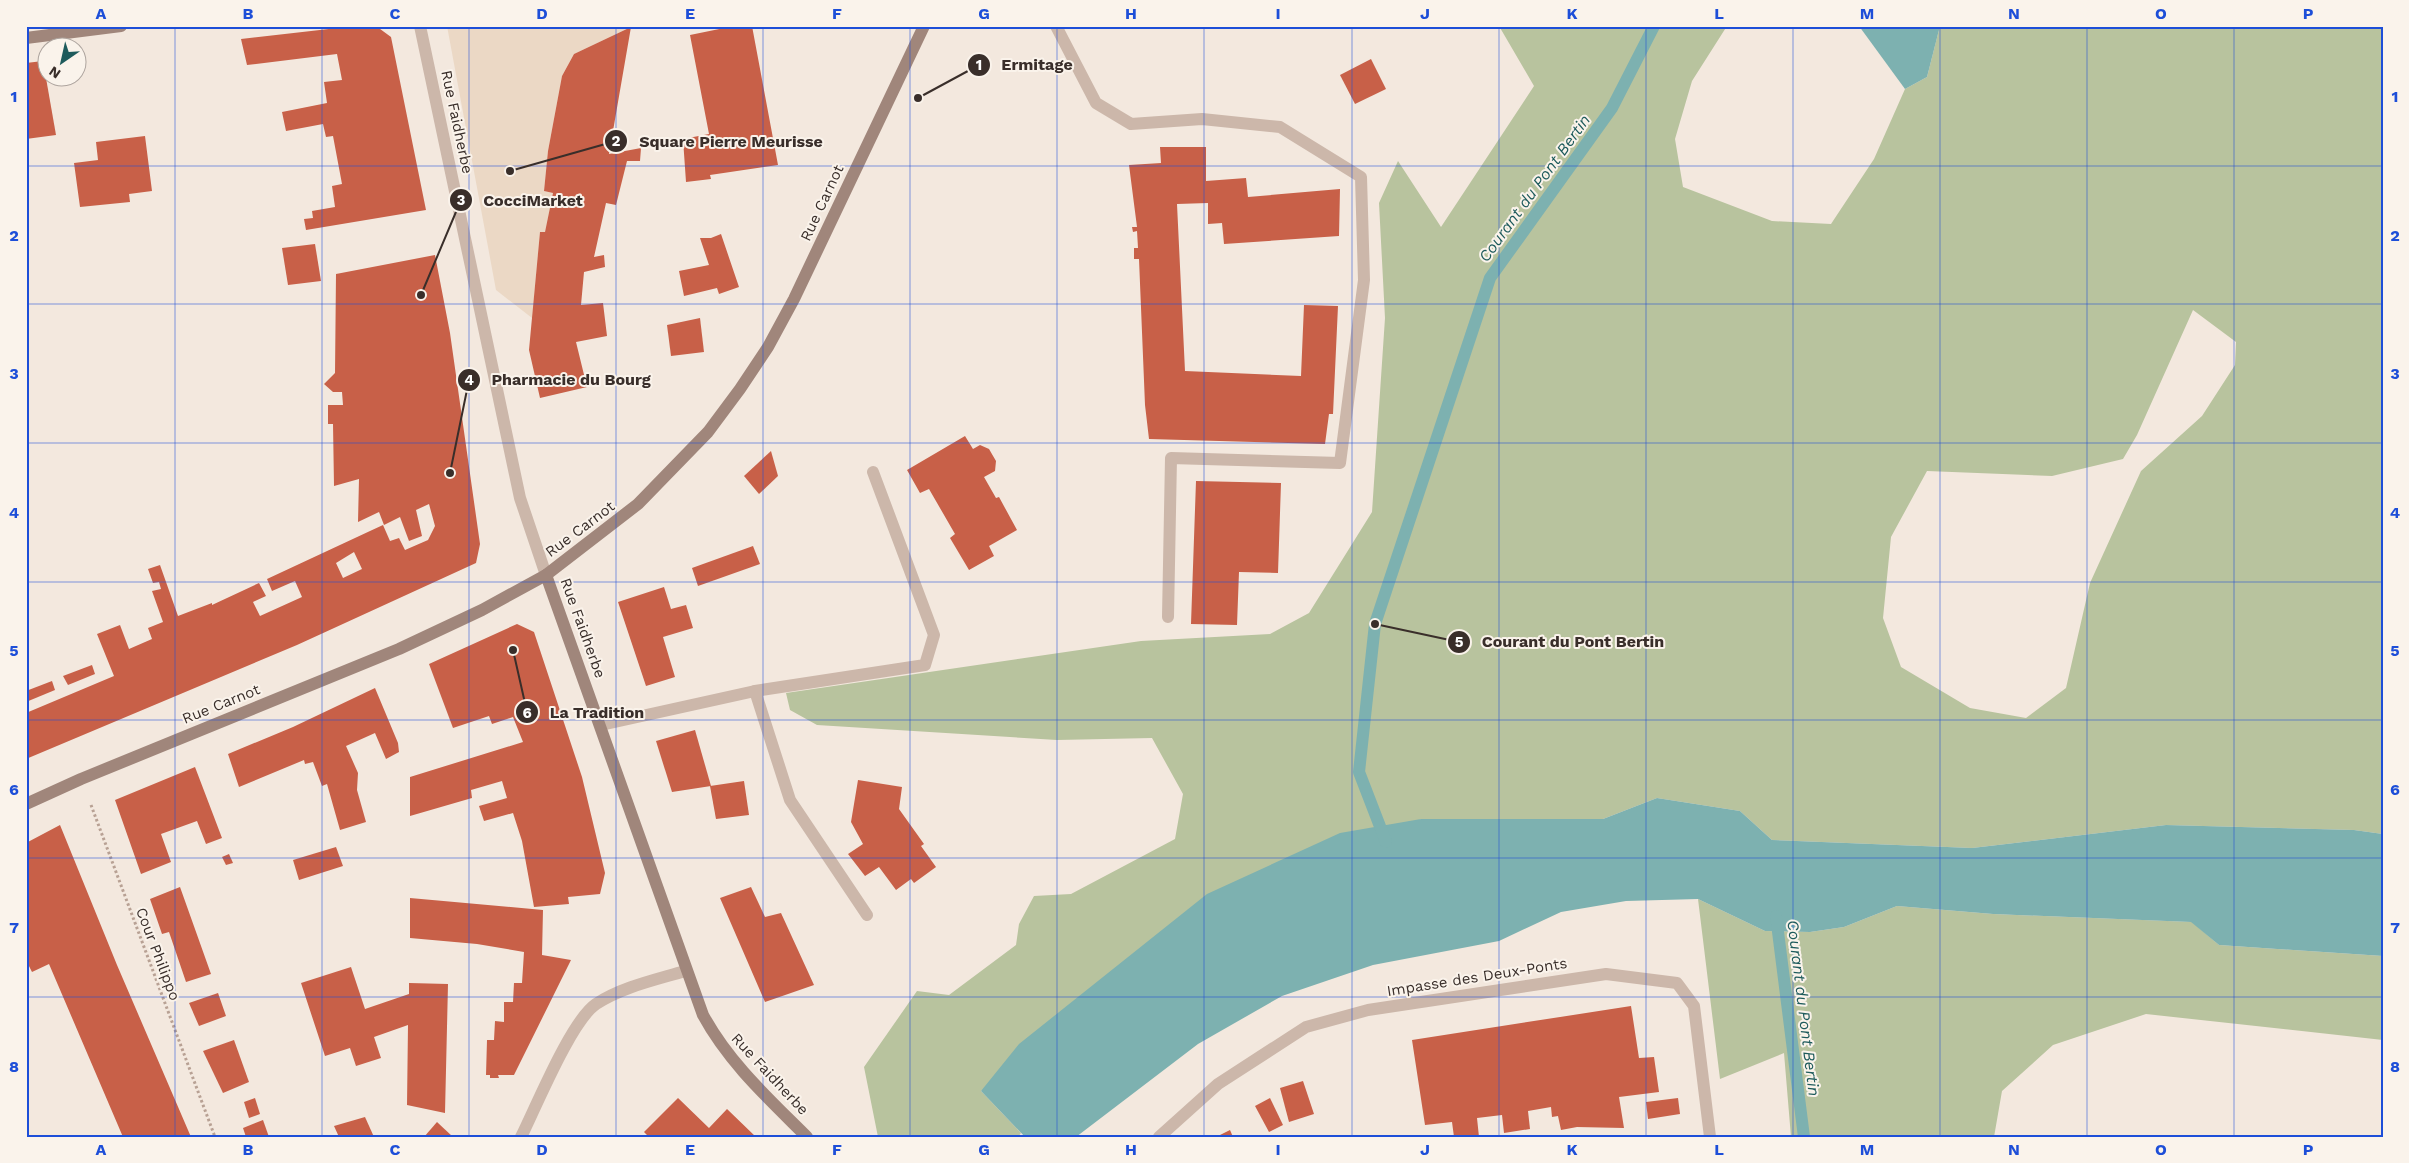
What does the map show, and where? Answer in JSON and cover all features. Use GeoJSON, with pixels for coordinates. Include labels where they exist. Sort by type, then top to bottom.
{"type":"FeatureCollection","features":[{"type":"Feature","properties":{"kind":"main road"},"geometry":{"type":"LineString","coordinates":[[26,38],[61,30],[121,26]]}},
{"type":"Feature","properties":{"kind":"main road","name":"Rue Carnot"},"geometry":{"type":"LineString","coordinates":[[26,804],[81,779],[399,649],[482,610],[546,575],[616,523],[657,486],[708,432],[755,369],[794,298],[924,26]]}},
{"type":"Feature","properties":{"kind":"main road","name":"Rue Faidherbe"},"geometry":{"type":"LineString","coordinates":[[546,575],[601,725],[685,972],[703,1015],[716,1039],[745,1075],[807,1137]]}},
{"type":"Feature","properties":{"kind":"street","name":"Rue Faidherbe"},"geometry":{"type":"LineString","coordinates":[[420,26],[520,498],[546,575]]}},
{"type":"Feature","properties":{"kind":"street"},"geometry":{"type":"LineString","coordinates":[[1056,26],[1096,104],[1130,124],[1202,119],[1280,127],[1361,177],[1364,280],[1340,463],[1171,458],[1168,617]]}},
{"type":"Feature","properties":{"kind":"street"},"geometry":{"type":"LineString","coordinates":[[601,725],[755,691],[925,665],[934,635],[873,472]]}},
{"type":"Feature","properties":{"kind":"street"},"geometry":{"type":"LineString","coordinates":[[755,691],[790,800],[867,915]]}},
{"type":"Feature","properties":{"kind":"street"},"geometry":{"type":"LineString","coordinates":[[521,1137],[579,1022],[594,1005],[615,994],[685,972]]}},
{"type":"Feature","properties":{"kind":"street","name":"Impasse des Deux-Ponts"},"geometry":{"type":"LineString","coordinates":[[1159,1137],[1218,1084],[1306,1027],[1368,1010],[1606,974],[1677,982],[1694,1006],[1710,1137]]}},
{"type":"Feature","properties":{"kind":"path","name":"Cour Philippo"},"geometry":{"type":"LineString","coordinates":[[81,779],[215,1137]]}},
{"type":"Feature","properties":{"kind":"green space"},"geometry":{"type":"Polygon","coordinates":[[[1499,26],[1727,26],[1692,81],[1675,139],[1683,187],[1772,221],[1831,224],[1874,159],[1905,89],[1927,77],[1940,26],[2383,26],[2383,834],[2354,830],[2166,825],[1972,848],[1772,840],[1740,811],[1657,798],[1603,819],[1421,819],[981,1091],[1021,1133],[1018,1137],[878,1137],[864,1067],[917,991],[949,995],[1016,945],[1019,924],[1034,896],[1071,894],[1175,839],[1183,794],[1152,738],[1057,740],[817,725],[790,710],[786,693],[1141,641],[1270,634],[1309,613],[1372,512],[1385,318],[1379,203],[1398,161],[1441,227],[1534,86],[1499,26]],[[2193,310],[2137,435],[2123,459],[2052,476],[1927,471],[1891,537],[1883,618],[1901,667],[1970,708],[2026,718],[2066,688],[2090,583],[2141,471],[2202,416],[2235,365],[2236,342],[2193,310]]]}},
{"type":"Feature","properties":{"kind":"green space"},"geometry":{"type":"Polygon","coordinates":[[[1698,899],[1765,931],[1810,932],[1844,927],[1897,906],[1993,914],[2192,922],[2219,945],[2383,956],[2383,1040],[2146,1014],[2053,1045],[2002,1091],[1994,1137],[1791,1137],[1784,1053],[1720,1079],[1698,899]]]}},
{"type":"Feature","properties":{"kind":"shaded area"},"geometry":{"type":"Polygon","coordinates":[[[447,26],[631,27],[574,54],[562,76],[548,151],[544,191],[553,193],[545,232],[540,232],[532,318],[496,290],[447,26]]]}},
{"type":"Feature","properties":{"kind":"water"},"geometry":{"type":"Polygon","coordinates":[[[1859,26],[1940,26],[1927,77],[1905,89],[1859,26]]]}},
{"type":"Feature","properties":{"kind":"water"},"geometry":{"type":"Polygon","coordinates":[[[1657,798],[1740,811],[1772,840],[1972,848],[2166,825],[2354,830],[2383,834],[2383,956],[2219,945],[2191,922],[1993,914],[1897,906],[1844,927],[1810,932],[1765,931],[1698,899],[1626,901],[1561,912],[1499,941],[1373,965],[1282,996],[1198,1044],[1076,1137],[1025,1137],[981,1091],[1019,1044],[1207,894],[1340,833],[1421,819],[1603,819],[1657,798]]]}},
{"type":"Feature","properties":{"kind":"building"},"geometry":{"type":"Polygon","coordinates":[[[355,26],[376,26],[391,37],[426,210],[306,230],[304,219],[313,218],[312,211],[335,207],[332,186],[342,184],[333,136],[326,137],[323,124],[286,131],[282,112],[327,103],[324,82],[342,80],[337,54],[247,65],[241,39],[355,26]]]}},
{"type":"Feature","properties":{"kind":"building"},"geometry":{"type":"Polygon","coordinates":[[[734,26],[752,26],[778,165],[710,175],[711,179],[686,182],[683,139],[709,134],[690,35],[734,26]]]}},
{"type":"Feature","properties":{"kind":"building"},"geometry":{"type":"Polygon","coordinates":[[[631,27],[609,154],[641,148],[640,161],[627,161],[616,205],[606,203],[594,257],[604,255],[605,267],[584,272],[581,305],[603,303],[607,336],[576,342],[587,387],[540,398],[529,350],[540,232],[545,232],[553,193],[544,191],[548,151],[562,76],[574,54],[631,27]]]}},
{"type":"Feature","properties":{"kind":"building"},"geometry":{"type":"Polygon","coordinates":[[[1371,59],[1386,89],[1355,104],[1340,75],[1371,59]]]}},
{"type":"Feature","properties":{"kind":"building"},"geometry":{"type":"Polygon","coordinates":[[[38,62],[38,88],[48,88],[56,135],[26,139],[26,63],[38,62]]]}},
{"type":"Feature","properties":{"kind":"building"},"geometry":{"type":"Polygon","coordinates":[[[145,136],[152,191],[129,194],[130,202],[80,207],[74,163],[98,160],[96,142],[145,136]]]}},
{"type":"Feature","properties":{"kind":"building"},"geometry":{"type":"Polygon","coordinates":[[[1160,147],[1206,147],[1206,181],[1246,178],[1248,197],[1340,189],[1339,236],[1224,244],[1222,223],[1208,224],[1208,203],[1177,204],[1185,371],[1301,376],[1304,305],[1338,306],[1333,414],[1329,414],[1325,444],[1149,439],[1145,405],[1139,259],[1134,259],[1134,248],[1138,248],[1137,231],[1133,232],[1132,227],[1137,227],[1129,165],[1161,163],[1160,147]]]}},
{"type":"Feature","properties":{"kind":"building"},"geometry":{"type":"Polygon","coordinates":[[[721,234],[739,287],[719,294],[717,288],[684,296],[679,271],[709,265],[700,238],[711,238],[721,234]]]}},
{"type":"Feature","properties":{"kind":"building"},"geometry":{"type":"Polygon","coordinates":[[[315,244],[321,281],[288,285],[282,248],[315,244]]]}},
{"type":"Feature","properties":{"kind":"building"},"geometry":{"type":"Polygon","coordinates":[[[435,255],[450,333],[480,544],[476,563],[297,645],[26,759],[26,713],[114,676],[97,634],[120,625],[129,649],[152,639],[148,628],[163,622],[152,591],[161,589],[159,582],[153,583],[148,569],[160,565],[178,616],[212,603],[212,605],[259,583],[266,596],[253,602],[260,616],[302,597],[295,581],[272,591],[267,579],[383,525],[390,541],[399,538],[405,550],[428,540],[435,526],[429,504],[416,510],[422,536],[409,541],[400,517],[384,525],[379,512],[358,522],[359,479],[334,486],[333,424],[328,424],[328,405],[343,405],[342,392],[333,392],[324,384],[335,373],[336,274],[435,255]],[[354,552],[336,563],[343,578],[362,569],[354,552]]]}},
{"type":"Feature","properties":{"kind":"building"},"geometry":{"type":"Polygon","coordinates":[[[700,318],[704,352],[671,356],[667,325],[700,318]]]}},
{"type":"Feature","properties":{"kind":"building"},"geometry":{"type":"Polygon","coordinates":[[[965,436],[973,449],[980,445],[989,449],[996,461],[995,471],[984,477],[996,498],[999,497],[1017,530],[989,546],[994,556],[969,570],[950,538],[955,534],[929,489],[920,493],[907,470],[965,436]]]}},
{"type":"Feature","properties":{"kind":"building"},"geometry":{"type":"Polygon","coordinates":[[[771,451],[778,476],[759,494],[744,476],[771,451]]]}},
{"type":"Feature","properties":{"kind":"building"},"geometry":{"type":"Polygon","coordinates":[[[1196,481],[1281,483],[1278,573],[1239,572],[1237,625],[1191,624],[1196,481]]]}},
{"type":"Feature","properties":{"kind":"building"},"geometry":{"type":"Polygon","coordinates":[[[753,546],[760,564],[698,586],[692,568],[753,546]]]}},
{"type":"Feature","properties":{"kind":"building"},"geometry":{"type":"Polygon","coordinates":[[[664,587],[671,609],[686,605],[693,628],[663,637],[675,677],[646,686],[618,602],[664,587]]]}},
{"type":"Feature","properties":{"kind":"building"},"geometry":{"type":"Polygon","coordinates":[[[517,624],[534,632],[582,777],[605,873],[600,894],[568,897],[569,904],[534,907],[522,841],[513,813],[484,821],[479,806],[507,798],[502,781],[471,790],[472,798],[410,816],[410,777],[523,742],[513,717],[492,724],[489,716],[453,728],[429,664],[517,624]]]}},
{"type":"Feature","properties":{"kind":"building"},"geometry":{"type":"Polygon","coordinates":[[[92,665],[95,674],[68,685],[63,676],[92,665]]]}},
{"type":"Feature","properties":{"kind":"building"},"geometry":{"type":"Polygon","coordinates":[[[52,681],[55,690],[26,702],[26,691],[52,681]]]}},
{"type":"Feature","properties":{"kind":"building"},"geometry":{"type":"Polygon","coordinates":[[[375,688],[398,743],[399,752],[386,759],[375,733],[346,746],[358,773],[357,790],[366,822],[340,830],[327,784],[322,786],[313,762],[305,764],[304,760],[239,787],[228,754],[293,727],[375,688]]]}},
{"type":"Feature","properties":{"kind":"building"},"geometry":{"type":"Polygon","coordinates":[[[695,730],[711,786],[672,792],[656,741],[695,730]]]}},
{"type":"Feature","properties":{"kind":"building"},"geometry":{"type":"Polygon","coordinates":[[[195,767],[222,838],[206,844],[197,821],[161,834],[171,862],[141,874],[115,800],[195,767]]]}},
{"type":"Feature","properties":{"kind":"building"},"geometry":{"type":"Polygon","coordinates":[[[858,780],[902,787],[899,809],[924,844],[921,846],[936,867],[914,883],[911,879],[896,890],[879,867],[865,876],[848,854],[863,844],[851,822],[858,780]]]}},
{"type":"Feature","properties":{"kind":"building"},"geometry":{"type":"Polygon","coordinates":[[[744,781],[749,815],[716,819],[710,786],[744,781]]]}},
{"type":"Feature","properties":{"kind":"building"},"geometry":{"type":"Polygon","coordinates":[[[60,825],[117,965],[191,1137],[123,1137],[49,964],[32,972],[26,960],[26,843],[60,825]]]}},
{"type":"Feature","properties":{"kind":"building"},"geometry":{"type":"Polygon","coordinates":[[[336,847],[343,866],[299,880],[293,860],[336,847]]]}},
{"type":"Feature","properties":{"kind":"building"},"geometry":{"type":"Polygon","coordinates":[[[229,854],[233,863],[226,865],[222,857],[229,854]]]}},
{"type":"Feature","properties":{"kind":"building"},"geometry":{"type":"Polygon","coordinates":[[[180,887],[211,974],[186,982],[169,932],[162,934],[150,899],[180,887]]]}},
{"type":"Feature","properties":{"kind":"building"},"geometry":{"type":"Polygon","coordinates":[[[751,887],[765,917],[781,913],[814,985],[765,1002],[720,898],[751,887]]]}},
{"type":"Feature","properties":{"kind":"building"},"geometry":{"type":"Polygon","coordinates":[[[410,898],[543,910],[542,955],[571,960],[514,1075],[498,1075],[499,1078],[490,1078],[490,1075],[486,1075],[487,1040],[494,1040],[495,1021],[504,1022],[504,1002],[513,1002],[514,983],[522,983],[524,952],[477,944],[410,938],[410,898]]]}},
{"type":"Feature","properties":{"kind":"building"},"geometry":{"type":"Polygon","coordinates":[[[351,967],[365,1009],[409,994],[409,983],[448,984],[445,1113],[407,1105],[408,1025],[374,1037],[381,1058],[356,1066],[350,1048],[325,1056],[301,983],[351,967]]]}},
{"type":"Feature","properties":{"kind":"building"},"geometry":{"type":"Polygon","coordinates":[[[218,993],[226,1016],[199,1026],[189,1003],[218,993]]]}},
{"type":"Feature","properties":{"kind":"building"},"geometry":{"type":"Polygon","coordinates":[[[1631,1006],[1639,1058],[1654,1057],[1659,1092],[1619,1097],[1624,1128],[1577,1127],[1561,1130],[1558,1116],[1552,1117],[1551,1107],[1528,1111],[1530,1129],[1504,1133],[1502,1115],[1477,1118],[1479,1137],[1454,1137],[1452,1122],[1425,1125],[1412,1040],[1631,1006]]]}},
{"type":"Feature","properties":{"kind":"building"},"geometry":{"type":"Polygon","coordinates":[[[234,1040],[249,1082],[223,1093],[203,1051],[234,1040]]]}},
{"type":"Feature","properties":{"kind":"building"},"geometry":{"type":"Polygon","coordinates":[[[1303,1081],[1314,1114],[1289,1122],[1280,1088],[1303,1081]]]}},
{"type":"Feature","properties":{"kind":"building"},"geometry":{"type":"Polygon","coordinates":[[[255,1098],[260,1114],[249,1118],[244,1102],[255,1098]]]}},
{"type":"Feature","properties":{"kind":"building"},"geometry":{"type":"Polygon","coordinates":[[[678,1098],[709,1128],[727,1109],[756,1137],[649,1137],[644,1132],[678,1098]]]}},
{"type":"Feature","properties":{"kind":"building"},"geometry":{"type":"Polygon","coordinates":[[[1270,1098],[1283,1125],[1269,1132],[1255,1106],[1270,1098]]]}},
{"type":"Feature","properties":{"kind":"building"},"geometry":{"type":"Polygon","coordinates":[[[1678,1098],[1680,1114],[1648,1119],[1646,1102],[1678,1098]]]}},
{"type":"Feature","properties":{"kind":"building"},"geometry":{"type":"Polygon","coordinates":[[[365,1117],[374,1137],[339,1137],[334,1126],[365,1117]]]}},
{"type":"Feature","properties":{"kind":"building"},"geometry":{"type":"Polygon","coordinates":[[[263,1120],[269,1137],[246,1137],[243,1128],[263,1120]]]}},
{"type":"Feature","properties":{"kind":"building"},"geometry":{"type":"Polygon","coordinates":[[[437,1122],[453,1137],[424,1137],[437,1122]]]}},
{"type":"Feature","properties":{"kind":"building"},"geometry":{"type":"Polygon","coordinates":[[[1230,1130],[1233,1137],[1216,1137],[1230,1130]]]}},
{"type":"Feature","properties":{"kind":"waterway","name":"Courant du Pont Bertin"},"geometry":{"type":"LineString","coordinates":[[1386,842],[1359,772],[1375,624],[1490,278],[1612,108],[1654,26]]}},
{"type":"Feature","properties":{"kind":"waterway","name":"Courant du Pont Bertin"},"geometry":{"type":"LineString","coordinates":[[1776,916],[1804,1137]]}},
{"type":"Feature","properties":{"kind":"place","name":"Ermitage"},"geometry":{"type":"Point","coordinates":[918,98]}},
{"type":"Feature","properties":{"kind":"place","name":"Square Pierre Meurisse"},"geometry":{"type":"Point","coordinates":[510,171]}},
{"type":"Feature","properties":{"kind":"place","name":"CocciMarket"},"geometry":{"type":"Point","coordinates":[421,295]}},
{"type":"Feature","properties":{"kind":"place","name":"Pharmacie du Bourg"},"geometry":{"type":"Point","coordinates":[450,473]}},
{"type":"Feature","properties":{"kind":"place","name":"Courant du Pont Bertin"},"geometry":{"type":"Point","coordinates":[1375,624]}},
{"type":"Feature","properties":{"kind":"place","name":"La Tradition"},"geometry":{"type":"Point","coordinates":[513,650]}}]}
